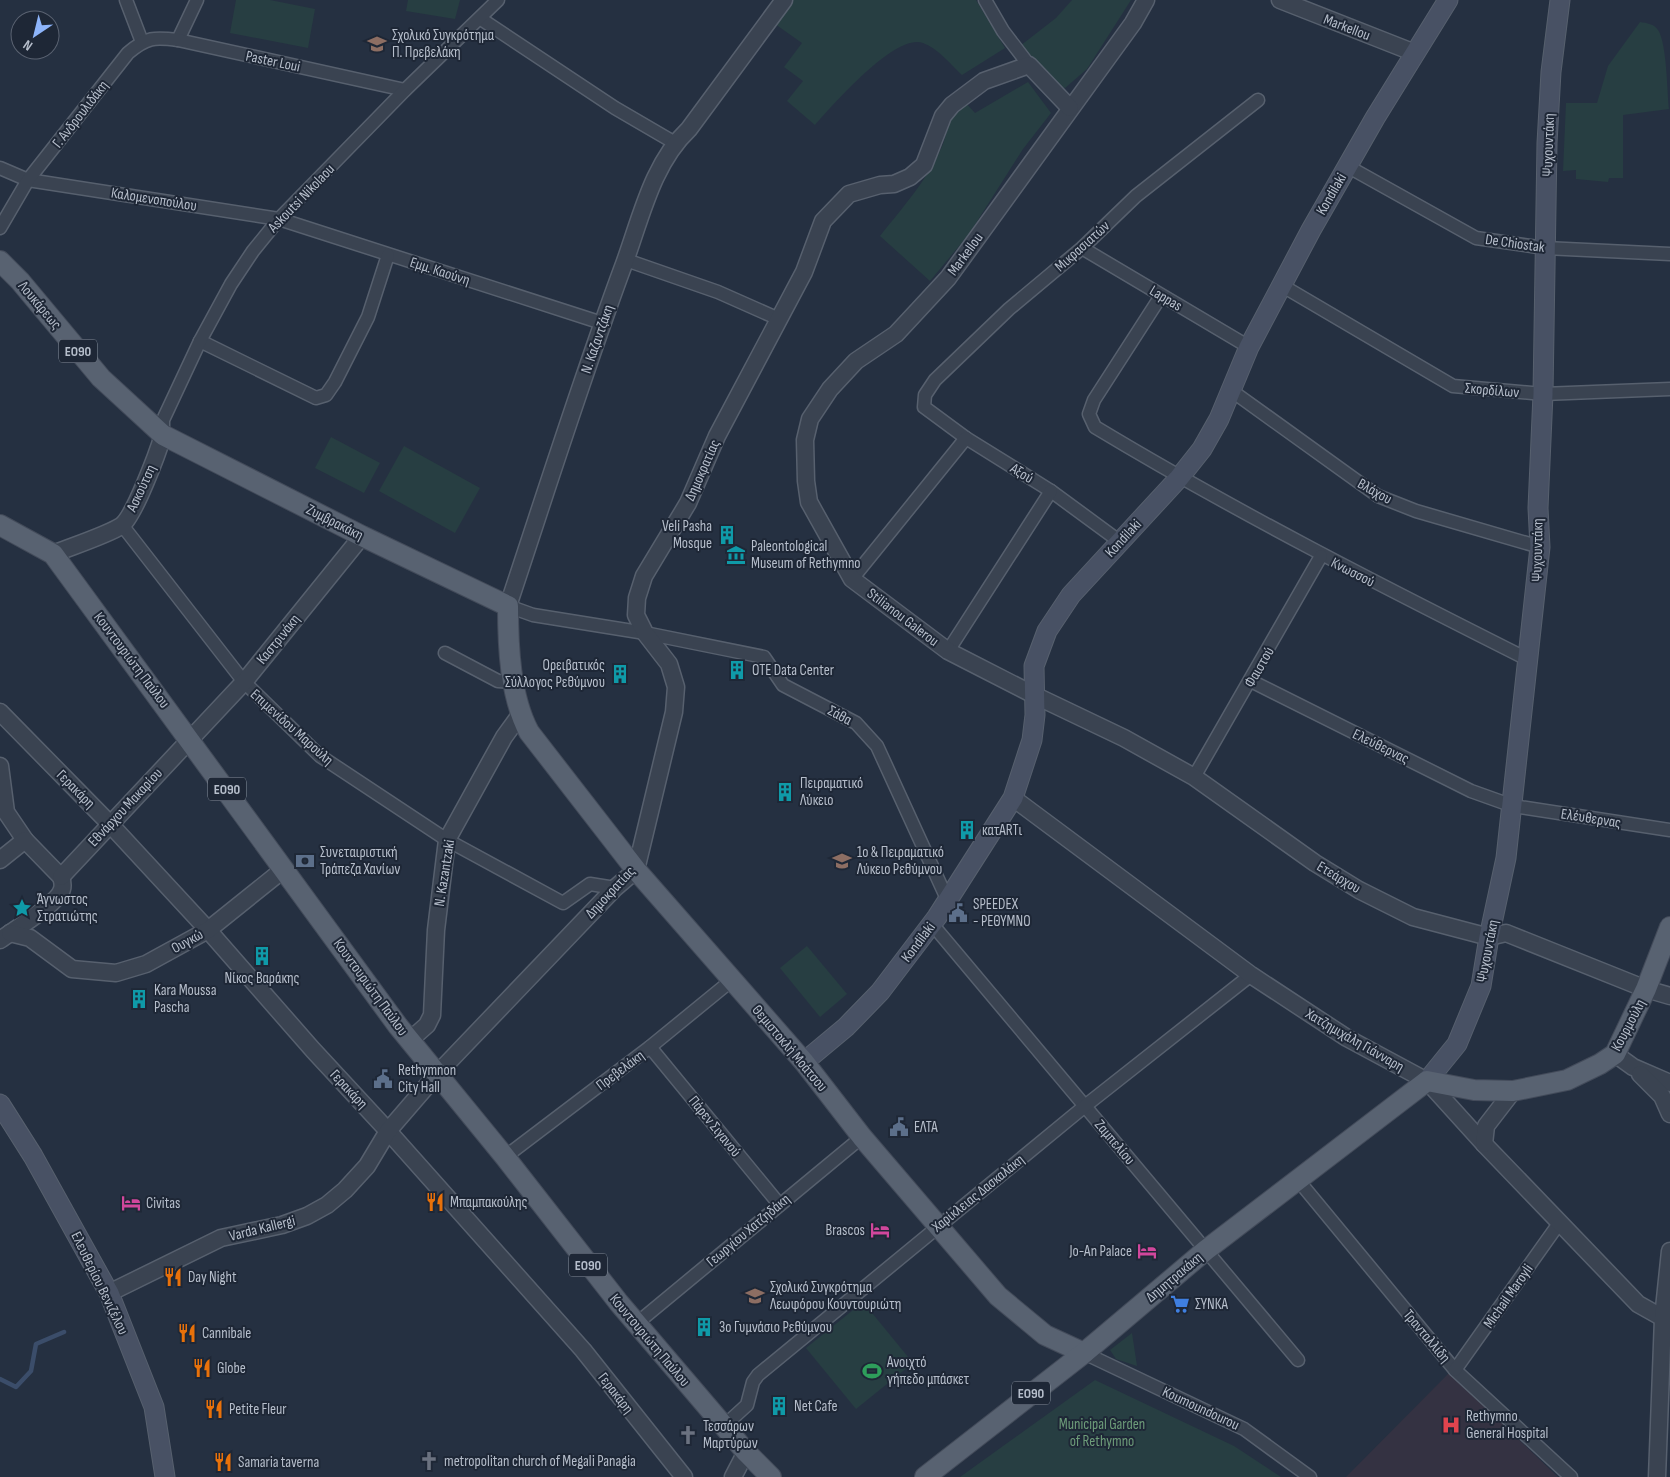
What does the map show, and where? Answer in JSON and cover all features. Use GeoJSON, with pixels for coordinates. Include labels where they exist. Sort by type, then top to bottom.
{"type":"FeatureCollection","features":[{"type":"Feature","properties":{"kind":"main road","name":"Kondilaki"},"geometry":{"type":"LineString","coordinates":[[804,1062],[846,1027],[880,992],[948,901],[1013,798],[1032,740],[1035,715],[1034,666],[1048,631],[1071,594],[1179,478],[1202,449],[1219,420],[1250,347],[1280,285],[1347,166],[1448,0]]}},
{"type":"Feature","properties":{"kind":"main road","name":"Ψυχουντάκη"},"geometry":{"type":"LineString","coordinates":[[1428,1081],[1457,1044],[1481,986],[1489,937],[1506,858],[1513,806],[1540,547],[1538,508],[1543,394],[1545,248],[1551,72],[1560,0]]}},
{"type":"Feature","properties":{"kind":"main road","name":"Λουκάρεως"},"geometry":{"type":"LineString","coordinates":[[0,261],[20,281],[101,378],[163,435]]}},
{"type":"Feature","properties":{"kind":"main road","name":"Ζυμβρακάκη"},"geometry":{"type":"LineString","coordinates":[[163,435],[362,536],[508,606]]}},
{"type":"Feature","properties":{"kind":"main road","name":"Κουντουριώτη Παύλου"},"geometry":{"type":"LineString","coordinates":[[0,525],[53,554],[410,1040],[506,1157],[636,1324],[746,1452]]}},
{"type":"Feature","properties":{"kind":"main road","name":"Ν. Καζαντζάκη"},"geometry":{"type":"LineString","coordinates":[[508,606],[508,638],[520,715]]}},
{"type":"Feature","properties":{"kind":"main road","name":"Θεμιστοκλή Μοάτσου"},"geometry":{"type":"LineString","coordinates":[[520,715],[529,732],[636,870],[804,1062],[862,1137],[1005,1303],[1044,1335],[1084,1353]]}},
{"type":"Feature","properties":{"kind":"main road","name":"Κουρμούλη"},"geometry":{"type":"LineString","coordinates":[[1428,1081],[1474,1090],[1513,1091],[1567,1080],[1600,1064],[1615,1054],[1646,989],[1670,927]]}},
{"type":"Feature","properties":{"kind":"main road","name":"Δημητρακάκη"},"geometry":{"type":"LineString","coordinates":[[925,1477],[1084,1353],[1206,1250],[1428,1081]]}},
{"type":"Feature","properties":{"kind":"main road","name":"Ελευθερίου Βενιζέλου"},"geometry":{"type":"LineString","coordinates":[[0,1104],[33,1156],[109,1293],[154,1407],[166,1477]]}},
{"type":"Feature","properties":{"kind":"main road","name":"ΕΟ90"},"geometry":{"type":"LineString","coordinates":[[746,1452],[771,1477]]}},
{"type":"Feature","properties":{"kind":"street"},"geometry":{"type":"LineString","coordinates":[[126,0],[142,42]]}},
{"type":"Feature","properties":{"kind":"street"},"geometry":{"type":"LineString","coordinates":[[178,40],[197,0]]}},
{"type":"Feature","properties":{"kind":"street","name":"Askoutsi Nikolaou"},"geometry":{"type":"LineString","coordinates":[[163,435],[163,420],[200,341],[231,284],[253,251],[279,219],[405,90],[481,19],[498,0]]}},
{"type":"Feature","properties":{"kind":"street","name":"Ν. Καζαντζάκη"},"geometry":{"type":"LineString","coordinates":[[508,606],[602,323],[656,173],[675,143],[689,129],[784,0]]}},
{"type":"Feature","properties":{"kind":"street"},"geometry":{"type":"LineString","coordinates":[[985,0],[1003,31],[1029,65],[1070,108]]}},
{"type":"Feature","properties":{"kind":"street","name":"Markellou"},"geometry":{"type":"LineString","coordinates":[[809,502],[806,481],[805,440],[810,419],[830,389],[856,361],[896,334],[948,278],[1133,23],[1146,0]]}},
{"type":"Feature","properties":{"kind":"street","name":"Markellou"},"geometry":{"type":"LineString","coordinates":[[1280,0],[1415,53]]}},
{"type":"Feature","properties":{"kind":"street"},"geometry":{"type":"LineString","coordinates":[[481,19],[616,108],[675,143]]}},
{"type":"Feature","properties":{"kind":"street","name":"Paster Loui"},"geometry":{"type":"LineString","coordinates":[[142,42],[158,37],[178,40],[405,90]]}},
{"type":"Feature","properties":{"kind":"street","name":"Γ. Ανδρουλιδάκη"},"geometry":{"type":"LineString","coordinates":[[0,228],[28,180],[128,53],[142,42]]}},
{"type":"Feature","properties":{"kind":"street","name":"Δημοκρατίας"},"geometry":{"type":"LineString","coordinates":[[388,1131],[438,1073],[615,888],[636,870],[674,712],[676,687],[669,664],[645,633],[636,615],[637,598],[644,576],[688,503],[717,436],[804,272],[822,221],[849,194],[880,185],[894,184],[910,177],[924,165],[943,116],[952,105],[984,81],[1029,65]]}},
{"type":"Feature","properties":{"kind":"street","name":"Μικρασιατών"},"geometry":{"type":"LineString","coordinates":[[924,407],[925,395],[935,380],[1009,309],[1082,248],[1136,196],[1258,100]]}},
{"type":"Feature","properties":{"kind":"street","name":"De Chiostak"},"geometry":{"type":"LineString","coordinates":[[1347,166],[1476,238],[1545,248],[1670,254]]}},
{"type":"Feature","properties":{"kind":"street","name":"Καλομενοπούλου"},"geometry":{"type":"LineString","coordinates":[[0,168],[28,180],[279,219]]}},
{"type":"Feature","properties":{"kind":"street","name":"Εμμ. Καούνη"},"geometry":{"type":"LineString","coordinates":[[279,219],[602,323]]}},
{"type":"Feature","properties":{"kind":"street","name":"Lappas"},"geometry":{"type":"LineString","coordinates":[[1082,248],[1250,347]]}},
{"type":"Feature","properties":{"kind":"street"},"geometry":{"type":"LineString","coordinates":[[200,341],[316,398],[326,395],[336,382],[368,317],[388,255]]}},
{"type":"Feature","properties":{"kind":"street"},"geometry":{"type":"LineString","coordinates":[[626,260],[718,292],[779,319]]}},
{"type":"Feature","properties":{"kind":"street","name":"Σκορδίλων"},"geometry":{"type":"LineString","coordinates":[[1280,285],[1453,386],[1543,394],[1670,389]]}},
{"type":"Feature","properties":{"kind":"street","name":"Κνωσσού"},"geometry":{"type":"LineString","coordinates":[[1162,296],[1102,386],[1089,414],[1095,427],[1179,478],[1322,556],[1529,660]]}},
{"type":"Feature","properties":{"kind":"street","name":"Βλάχου"},"geometry":{"type":"LineString","coordinates":[[1232,391],[1378,496],[1416,511],[1540,547]]}},
{"type":"Feature","properties":{"kind":"street","name":"Αξού"},"geometry":{"type":"LineString","coordinates":[[924,407],[966,438],[1051,491],[1119,541]]}},
{"type":"Feature","properties":{"kind":"street","name":"Ασκούτση"},"geometry":{"type":"LineString","coordinates":[[53,554],[122,526],[133,508],[160,448],[163,435]]}},
{"type":"Feature","properties":{"kind":"street"},"geometry":{"type":"LineString","coordinates":[[852,579],[966,438]]}},
{"type":"Feature","properties":{"kind":"street"},"geometry":{"type":"LineString","coordinates":[[948,651],[1051,491]]}},
{"type":"Feature","properties":{"kind":"street","name":"Stilianou Galerou"},"geometry":{"type":"LineString","coordinates":[[809,502],[852,579],[948,651],[1034,695]]}},
{"type":"Feature","properties":{"kind":"street","name":"Επιμενίδου Μαρούλη"},"geometry":{"type":"LineString","coordinates":[[122,526],[244,682],[320,756],[447,840],[563,903],[590,884],[615,888]]}},
{"type":"Feature","properties":{"kind":"street","name":"Καστρινάκη"},"geometry":{"type":"LineString","coordinates":[[190,738],[244,682],[362,536]]}},
{"type":"Feature","properties":{"kind":"street","name":"Φαιστού"},"geometry":{"type":"LineString","coordinates":[[1194,776],[1322,556]]}},
{"type":"Feature","properties":{"kind":"street","name":"Σάθα"},"geometry":{"type":"LineString","coordinates":[[508,606],[533,615],[645,633],[764,657],[783,685],[856,723],[877,746],[948,901]]}},
{"type":"Feature","properties":{"kind":"street"},"geometry":{"type":"LineString","coordinates":[[445,653],[498,681],[515,682]]}},
{"type":"Feature","properties":{"kind":"street","name":"Ελεύθερνας"},"geometry":{"type":"LineString","coordinates":[[1251,681],[1471,791],[1513,806]]}},
{"type":"Feature","properties":{"kind":"street","name":"Ετεάρχου"},"geometry":{"type":"LineString","coordinates":[[1034,695],[1124,738],[1194,776],[1315,863],[1359,890],[1413,917],[1489,937],[1506,933],[1646,989],[1670,996]]}},
{"type":"Feature","properties":{"kind":"street","name":"Γερακάρη"},"geometry":{"type":"LineString","coordinates":[[0,712],[109,823],[208,930],[313,1050],[388,1131],[582,1350],[684,1477]]}},
{"type":"Feature","properties":{"kind":"street","name":"N. Kazantzaki"},"geometry":{"type":"LineString","coordinates":[[410,1040],[427,1025],[432,1015],[436,930],[447,840],[504,737],[520,715]]}},
{"type":"Feature","properties":{"kind":"street","name":"Εθνάρχου Μακαρίου"},"geometry":{"type":"LineString","coordinates":[[61,877],[109,823],[190,738]]}},
{"type":"Feature","properties":{"kind":"street"},"geometry":{"type":"LineString","coordinates":[[0,766],[6,812],[25,840],[61,877],[62,889],[57,897],[5,937]]}},
{"type":"Feature","properties":{"kind":"street","name":"Χατζημιχάλη Γιάνναρη"},"geometry":{"type":"LineString","coordinates":[[1013,798],[1251,975],[1348,1038],[1428,1081],[1484,1144],[1638,1304],[1663,1318]]}},
{"type":"Feature","properties":{"kind":"street","name":"Ελέυθερνας"},"geometry":{"type":"LineString","coordinates":[[1513,806],[1670,830]]}},
{"type":"Feature","properties":{"kind":"street"},"geometry":{"type":"LineString","coordinates":[[0,860],[25,840]]}},
{"type":"Feature","properties":{"kind":"street","name":"Ουγκώ"},"geometry":{"type":"LineString","coordinates":[[5,937],[30,938],[72,969],[116,973],[146,964],[208,930],[284,869]]}},
{"type":"Feature","properties":{"kind":"street","name":"Ζαμπελίου"},"geometry":{"type":"LineString","coordinates":[[932,924],[1298,1360]]}},
{"type":"Feature","properties":{"kind":"street","name":"Χαρίκλειας Δασκαλάκη"},"geometry":{"type":"LineString","coordinates":[[724,1426],[747,1405],[753,1382],[758,1375],[1085,1106],[1251,975]]}},
{"type":"Feature","properties":{"kind":"street","name":"Πρεβελάκη"},"geometry":{"type":"LineString","coordinates":[[506,1157],[650,1047],[732,980]]}},
{"type":"Feature","properties":{"kind":"street","name":"Πάρεν Σιγανού"},"geometry":{"type":"LineString","coordinates":[[650,1047],[779,1204]]}},
{"type":"Feature","properties":{"kind":"street"},"geometry":{"type":"LineString","coordinates":[[1615,1054],[1633,1067],[1662,1096],[1670,1114]]}},
{"type":"Feature","properties":{"kind":"street"},"geometry":{"type":"LineString","coordinates":[[1633,1067],[1670,1083]]}},
{"type":"Feature","properties":{"kind":"street"},"geometry":{"type":"LineString","coordinates":[[1484,1144],[1486,1126],[1513,1091]]}},
{"type":"Feature","properties":{"kind":"street","name":"Varda Kallergi"},"geometry":{"type":"LineString","coordinates":[[109,1293],[222,1238],[282,1225],[307,1216],[327,1205],[345,1190],[367,1166],[388,1131]]}},
{"type":"Feature","properties":{"kind":"street","name":"Γεωργίου Χατζηδάκη"},"geometry":{"type":"LineString","coordinates":[[636,1324],[862,1137]]}},
{"type":"Feature","properties":{"kind":"street","name":"Τρανταλλίδη"},"geometry":{"type":"LineString","coordinates":[[1298,1180],[1456,1370],[1571,1477]]}},
{"type":"Feature","properties":{"kind":"street","name":"Michail Maroyli"},"geometry":{"type":"LineString","coordinates":[[1456,1370],[1560,1222]]}},
{"type":"Feature","properties":{"kind":"street"},"geometry":{"type":"LineString","coordinates":[[1657,1477],[1663,1318],[1670,1252]]}},
{"type":"Feature","properties":{"kind":"street","name":"Koumoundourou"},"geometry":{"type":"LineString","coordinates":[[1084,1353],[1244,1429],[1310,1477]]}},
{"type":"Feature","properties":{"kind":"street"},"geometry":{"type":"LineString","coordinates":[[733,1477],[746,1452]]}},
{"type":"Feature","properties":{"kind":"shaded area","name":"Rethymno General Hospital"},"geometry":{"type":"Polygon","coordinates":[[[1449,1373],[1558,1477],[1346,1477],[1449,1373]]]}},
{"type":"Feature","properties":{"kind":"green space"},"geometry":{"type":"Polygon","coordinates":[[[236,0],[270,0],[315,9],[308,48],[230,33],[236,0]]]}},
{"type":"Feature","properties":{"kind":"green space"},"geometry":{"type":"Polygon","coordinates":[[[408,0],[460,0],[455,19],[406,11],[408,0]]]}},
{"type":"Feature","properties":{"kind":"green space"},"geometry":{"type":"Polygon","coordinates":[[[791,0],[976,0],[1005,48],[962,75],[929,45],[911,43],[881,59],[815,125],[787,101],[803,81],[784,67],[802,43],[775,24],[791,0]]]}},
{"type":"Feature","properties":{"kind":"green space"},"geometry":{"type":"Polygon","coordinates":[[[1072,0],[1131,0],[1087,69],[1065,88],[1049,82],[1020,46],[1056,18],[1072,0]]]}},
{"type":"Feature","properties":{"kind":"green space"},"geometry":{"type":"Polygon","coordinates":[[[1640,22],[1654,26],[1661,36],[1665,56],[1669,109],[1623,115],[1623,178],[1609,178],[1608,182],[1576,179],[1576,170],[1563,171],[1566,103],[1597,103],[1608,66],[1640,22]]]}},
{"type":"Feature","properties":{"kind":"green space"},"geometry":{"type":"Polygon","coordinates":[[[1028,82],[1051,113],[1023,149],[969,234],[930,281],[880,236],[915,192],[930,169],[943,144],[952,115],[958,104],[963,100],[975,113],[1028,82]]]}},
{"type":"Feature","properties":{"kind":"green space"},"geometry":{"type":"Polygon","coordinates":[[[331,437],[380,463],[364,493],[315,468],[331,437]]]}},
{"type":"Feature","properties":{"kind":"green space"},"geometry":{"type":"Polygon","coordinates":[[[404,446],[480,488],[455,533],[379,491],[404,446]]]}},
{"type":"Feature","properties":{"kind":"green space"},"geometry":{"type":"Polygon","coordinates":[[[807,946],[847,994],[820,1017],[780,968],[807,946]]]}},
{"type":"Feature","properties":{"kind":"green space"},"geometry":{"type":"Polygon","coordinates":[[[863,1302],[913,1363],[856,1409],[806,1348],[863,1302]]]}},
{"type":"Feature","properties":{"kind":"green space"},"geometry":{"type":"Polygon","coordinates":[[[1132,1333],[1137,1366],[1116,1359],[1110,1350],[1132,1333]]]}},
{"type":"Feature","properties":{"kind":"green space","name":"Municipal Garden of Rethymno"},"geometry":{"type":"Polygon","coordinates":[[[1095,1380],[1234,1446],[1281,1477],[960,1477],[1095,1380]]]}},
{"type":"Feature","properties":{"kind":"waterway"},"geometry":{"type":"LineString","coordinates":[[0,1379],[16,1387],[31,1371],[36,1344],[64,1332]]}},
{"type":"Feature","properties":{"kind":"place","name":"Σχολικό Συγκρότημα Π. Πρεβελάκη"},"geometry":{"type":"Point","coordinates":[377,44]}},
{"type":"Feature","properties":{"kind":"place","name":"Veli Pasha Mosque"},"geometry":{"type":"Point","coordinates":[727,535]}},
{"type":"Feature","properties":{"kind":"place","name":"Paleontological Museum of Rethymno"},"geometry":{"type":"Point","coordinates":[736,555]}},
{"type":"Feature","properties":{"kind":"place","name":"OTE Data Center"},"geometry":{"type":"Point","coordinates":[737,670]}},
{"type":"Feature","properties":{"kind":"place","name":"Ορειβατικός Σύλλογος Ρεθύμνου"},"geometry":{"type":"Point","coordinates":[620,674]}},
{"type":"Feature","properties":{"kind":"place","name":"Πειραματικό Λύκειο"},"geometry":{"type":"Point","coordinates":[785,792]}},
{"type":"Feature","properties":{"kind":"place","name":"κατARTι"},"geometry":{"type":"Point","coordinates":[967,830]}},
{"type":"Feature","properties":{"kind":"place","name":"Συνεταιριστική Τράπεζα Χανίων"},"geometry":{"type":"Point","coordinates":[305,861]}},
{"type":"Feature","properties":{"kind":"place","name":"1ο & Πειραματικό Λύκειο Ρεθύμνου"},"geometry":{"type":"Point","coordinates":[842,861]}},
{"type":"Feature","properties":{"kind":"place","name":"Άγνωστος Στρατιώτης"},"geometry":{"type":"Point","coordinates":[22,908]}},
{"type":"Feature","properties":{"kind":"place","name":"SPEEDEX - ΡΕΘΥΜΝΟ"},"geometry":{"type":"Point","coordinates":[958,913]}},
{"type":"Feature","properties":{"kind":"place","name":"Νίκος Βαράκης"},"geometry":{"type":"Point","coordinates":[262,956]}},
{"type":"Feature","properties":{"kind":"place","name":"Kara Moussa Pascha"},"geometry":{"type":"Point","coordinates":[139,999]}},
{"type":"Feature","properties":{"kind":"place","name":"Rethymnon City Hall"},"geometry":{"type":"Point","coordinates":[383,1079]}},
{"type":"Feature","properties":{"kind":"place","name":"ΕΛΤΑ"},"geometry":{"type":"Point","coordinates":[899,1127]}},
{"type":"Feature","properties":{"kind":"place","name":"Μπαμπακούλης"},"geometry":{"type":"Point","coordinates":[435,1202]}},
{"type":"Feature","properties":{"kind":"place","name":"Civitas"},"geometry":{"type":"Point","coordinates":[131,1203]}},
{"type":"Feature","properties":{"kind":"place","name":"Brascos"},"geometry":{"type":"Point","coordinates":[880,1230]}},
{"type":"Feature","properties":{"kind":"place","name":"Jo-An Palace"},"geometry":{"type":"Point","coordinates":[1147,1251]}},
{"type":"Feature","properties":{"kind":"place","name":"Day Night"},"geometry":{"type":"Point","coordinates":[173,1277]}},
{"type":"Feature","properties":{"kind":"place","name":"Σχολικό Συγκρότημα Λεωφόρου Κουντουριώτη"},"geometry":{"type":"Point","coordinates":[755,1296]}},
{"type":"Feature","properties":{"kind":"place","name":"ΣΥΝΚΑ"},"geometry":{"type":"Point","coordinates":[1180,1304]}},
{"type":"Feature","properties":{"kind":"place","name":"3o Γυμνάσιο Ρεθύμνου"},"geometry":{"type":"Point","coordinates":[704,1327]}},
{"type":"Feature","properties":{"kind":"place","name":"Cannibale"},"geometry":{"type":"Point","coordinates":[187,1333]}},
{"type":"Feature","properties":{"kind":"place","name":"Globe"},"geometry":{"type":"Point","coordinates":[202,1368]}},
{"type":"Feature","properties":{"kind":"place","name":"Ανοιχτό γήπεδο μπάσκετ"},"geometry":{"type":"Point","coordinates":[872,1371]}},
{"type":"Feature","properties":{"kind":"place","name":"Net Cafe"},"geometry":{"type":"Point","coordinates":[779,1406]}},
{"type":"Feature","properties":{"kind":"place","name":"Petite Fleur"},"geometry":{"type":"Point","coordinates":[214,1409]}},
{"type":"Feature","properties":{"kind":"place","name":"Rethymno General Hospital"},"geometry":{"type":"Point","coordinates":[1451,1425]}},
{"type":"Feature","properties":{"kind":"place","name":"Τεσσάρων Μαρτύρων"},"geometry":{"type":"Point","coordinates":[688,1435]}},
{"type":"Feature","properties":{"kind":"place","name":"metropolitan church of Megali Panagia"},"geometry":{"type":"Point","coordinates":[429,1461]}},
{"type":"Feature","properties":{"kind":"place","name":"Samaria taverna"},"geometry":{"type":"Point","coordinates":[223,1462]}}]}
